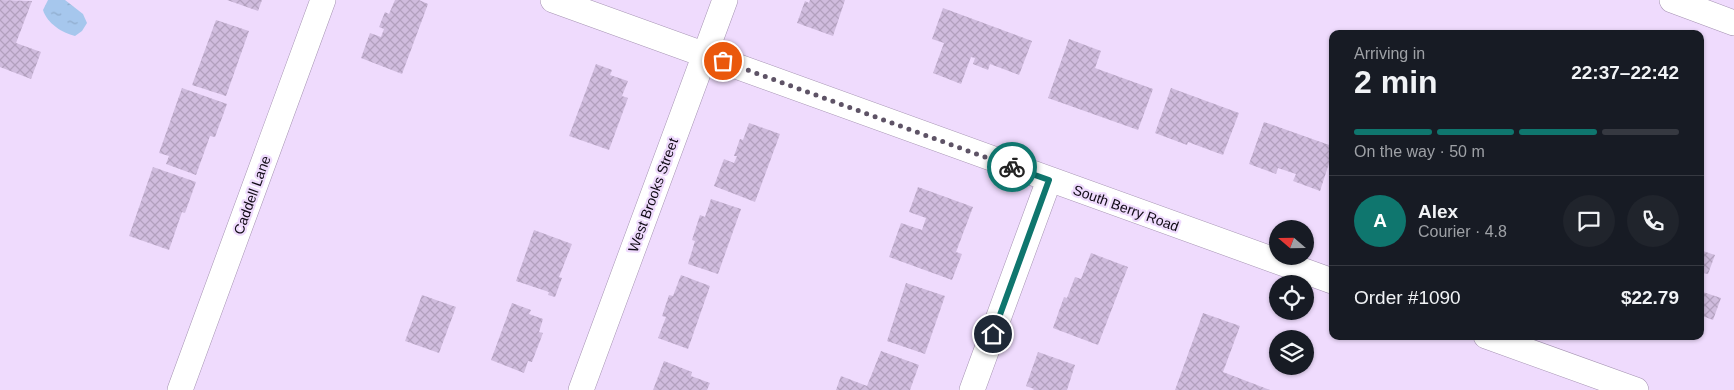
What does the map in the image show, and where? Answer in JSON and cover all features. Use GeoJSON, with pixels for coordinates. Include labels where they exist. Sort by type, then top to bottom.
{"type":"FeatureCollection","features":[{"type":"Feature","properties":{"kind":"street","name":"Caddell Lane"},"geometry":{"type":"LineString","coordinates":[[180,390],[323,0]]}},
{"type":"Feature","properties":{"kind":"street","name":"South Berry Road"},"geometry":{"type":"LineString","coordinates":[[553,0],[1329,280]]}},
{"type":"Feature","properties":{"kind":"street","name":"West Brooks Street"},"geometry":{"type":"LineString","coordinates":[[581,390],[725,0]]}},
{"type":"Feature","properties":{"kind":"street"},"geometry":{"type":"LineString","coordinates":[[1672,0],[1734,23]]}},
{"type":"Feature","properties":{"kind":"street"},"geometry":{"type":"LineString","coordinates":[[972,390],[1049,180]]}},
{"type":"Feature","properties":{"kind":"street"},"geometry":{"type":"LineString","coordinates":[[1496,340],[1603,384],[1636,390]]}},
{"type":"Feature","properties":{"kind":"water"},"geometry":{"type":"Polygon","coordinates":[[[48,0],[65,0],[83,14],[87,23],[82,31],[75,36],[60,30],[51,23],[43,10],[48,0]]]}},
{"type":"Feature","properties":{"kind":"building"},"geometry":{"type":"Polygon","coordinates":[[[0,0],[32,1],[16,43],[41,52],[31,79],[0,67],[0,0]]]}},
{"type":"Feature","properties":{"kind":"building"},"geometry":{"type":"Polygon","coordinates":[[[227,0],[262,0],[258,11],[227,0]]]}},
{"type":"Feature","properties":{"kind":"building"},"geometry":{"type":"Polygon","coordinates":[[[395,0],[419,0],[428,4],[402,74],[361,58],[370,33],[381,37],[384,29],[379,27],[385,12],[389,14],[395,0]]]}},
{"type":"Feature","properties":{"kind":"building"},"geometry":{"type":"Polygon","coordinates":[[[810,0],[845,0],[833,36],[797,23],[805,1],[809,3],[810,0]]]}},
{"type":"Feature","properties":{"kind":"building"},"geometry":{"type":"Polygon","coordinates":[[[943,8],[1032,41],[1019,75],[990,64],[988,70],[973,64],[975,58],[971,57],[961,84],[933,73],[944,43],[932,39],[943,8]]]}},
{"type":"Feature","properties":{"kind":"building"},"geometry":{"type":"Polygon","coordinates":[[[216,20],[249,31],[226,96],[192,85],[216,20]]]}},
{"type":"Feature","properties":{"kind":"building"},"geometry":{"type":"Polygon","coordinates":[[[1069,39],[1101,51],[1095,68],[1153,89],[1138,130],[1048,98],[1069,39]]]}},
{"type":"Feature","properties":{"kind":"building"},"geometry":{"type":"Polygon","coordinates":[[[596,64],[612,70],[610,75],[628,81],[622,96],[628,98],[609,150],[569,136],[596,64]]]}},
{"type":"Feature","properties":{"kind":"building"},"geometry":{"type":"Polygon","coordinates":[[[182,88],[227,104],[215,137],[210,136],[196,175],[166,164],[169,156],[159,153],[182,88]]]}},
{"type":"Feature","properties":{"kind":"building"},"geometry":{"type":"Polygon","coordinates":[[[1171,88],[1239,113],[1223,155],[1188,142],[1187,145],[1155,133],[1171,88]]]}},
{"type":"Feature","properties":{"kind":"building"},"geometry":{"type":"Polygon","coordinates":[[[1264,122],[1329,145],[1329,163],[1320,191],[1293,181],[1296,174],[1278,168],[1276,174],[1249,164],[1264,122]]]}},
{"type":"Feature","properties":{"kind":"building"},"geometry":{"type":"Polygon","coordinates":[[[749,123],[780,134],[755,202],[714,186],[724,159],[734,163],[737,156],[734,156],[740,139],[743,140],[749,123]]]}},
{"type":"Feature","properties":{"kind":"building"},"geometry":{"type":"Polygon","coordinates":[[[153,167],[196,182],[185,213],[182,212],[169,250],[129,236],[153,167]]]}},
{"type":"Feature","properties":{"kind":"building"},"geometry":{"type":"Polygon","coordinates":[[[918,187],[973,207],[956,252],[962,254],[952,280],[889,257],[901,223],[922,230],[926,218],[909,212],[918,187]]]}},
{"type":"Feature","properties":{"kind":"building"},"geometry":{"type":"Polygon","coordinates":[[[711,199],[741,209],[718,274],[688,264],[695,241],[692,240],[700,215],[705,217],[711,199]]]}},
{"type":"Feature","properties":{"kind":"building"},"geometry":{"type":"Polygon","coordinates":[[[534,230],[572,244],[559,277],[562,278],[555,297],[548,295],[549,292],[516,281],[534,230]]]}},
{"type":"Feature","properties":{"kind":"building"},"geometry":{"type":"Polygon","coordinates":[[[1704,251],[1715,255],[1708,274],[1704,273],[1704,251]]]}},
{"type":"Feature","properties":{"kind":"building"},"geometry":{"type":"Polygon","coordinates":[[[1091,253],[1128,267],[1098,345],[1053,328],[1064,297],[1067,298],[1075,277],[1081,279],[1091,253]]]}},
{"type":"Feature","properties":{"kind":"building"},"geometry":{"type":"Polygon","coordinates":[[[681,275],[710,286],[688,349],[658,338],[666,317],[662,316],[669,295],[673,296],[681,275]]]}},
{"type":"Feature","properties":{"kind":"building"},"geometry":{"type":"Polygon","coordinates":[[[906,283],[945,296],[925,354],[887,341],[906,283]]]}},
{"type":"Feature","properties":{"kind":"building"},"geometry":{"type":"Polygon","coordinates":[[[1704,292],[1721,298],[1713,320],[1704,317],[1704,292]]]}},
{"type":"Feature","properties":{"kind":"building"},"geometry":{"type":"Polygon","coordinates":[[[422,295],[456,307],[439,353],[405,341],[422,295]]]}},
{"type":"Feature","properties":{"kind":"building"},"geometry":{"type":"Polygon","coordinates":[[[512,303],[531,310],[529,314],[543,319],[539,332],[543,333],[532,362],[528,361],[524,373],[491,360],[512,303]]]}},
{"type":"Feature","properties":{"kind":"building"},"geometry":{"type":"Polygon","coordinates":[[[1203,313],[1240,326],[1223,372],[1270,390],[1175,390],[1203,313]]]}},
{"type":"Feature","properties":{"kind":"building"},"geometry":{"type":"Polygon","coordinates":[[[881,351],[919,365],[910,390],[836,390],[841,376],[867,386],[881,351]]]}},
{"type":"Feature","properties":{"kind":"building"},"geometry":{"type":"Polygon","coordinates":[[[1038,352],[1075,365],[1067,390],[1033,390],[1026,386],[1038,352]]]}},
{"type":"Feature","properties":{"kind":"building"},"geometry":{"type":"Polygon","coordinates":[[[664,361],[692,372],[691,376],[710,383],[707,390],[653,390],[664,361]]]}},
{"type":"Feature","properties":{"kind":"way so far"},"geometry":{"type":"LineString","coordinates":[[723,61],[1012,167]]}},
{"type":"Feature","properties":{"kind":"route"},"geometry":{"type":"LineString","coordinates":[[993,334],[1049,180],[1012,167]]}}]}
